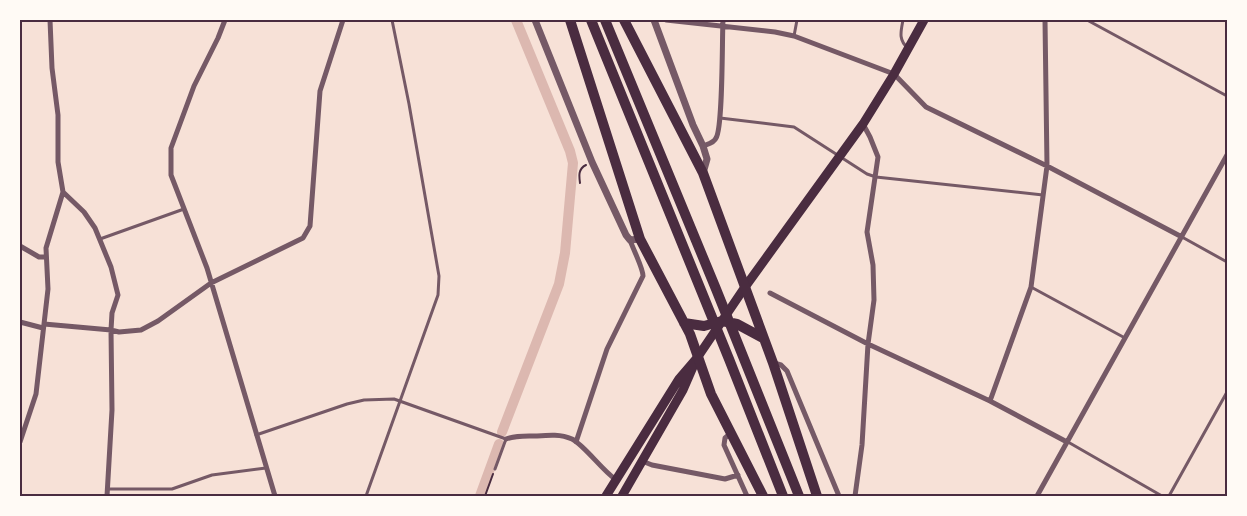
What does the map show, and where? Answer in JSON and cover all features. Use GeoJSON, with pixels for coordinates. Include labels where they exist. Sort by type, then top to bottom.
{"type":"FeatureCollection","features":[{"type":"Feature","properties":{"kind":"highway"},"geometry":{"type":"LineString","coordinates":[[570,20],[635,240],[690,334],[711,394],[762,496]]}},
{"type":"Feature","properties":{"kind":"highway"},"geometry":{"type":"LineString","coordinates":[[591,20],[783,496]]}},
{"type":"Feature","properties":{"kind":"highway"},"geometry":{"type":"LineString","coordinates":[[604,20],[716,289],[799,496]]}},
{"type":"Feature","properties":{"kind":"highway"},"geometry":{"type":"LineString","coordinates":[[624,20],[703,173],[763,338],[774,363],[817,496]]}},
{"type":"Feature","properties":{"kind":"highway"},"geometry":{"type":"LineString","coordinates":[[684,323],[704,326],[722,321],[742,325],[763,338]]}},
{"type":"Feature","properties":{"kind":"main road"},"geometry":{"type":"LineString","coordinates":[[606,496],[679,379],[697,358],[863,124],[924,20]]}},
{"type":"Feature","properties":{"kind":"main road"},"geometry":{"type":"LineString","coordinates":[[622,496],[683,390],[697,358]]}},
{"type":"Feature","properties":{"kind":"street"},"geometry":{"type":"LineString","coordinates":[[20,442],[36,394],[48,284],[46,257],[50,230],[63,192],[58,162],[58,115],[52,68],[50,20]]}},
{"type":"Feature","properties":{"kind":"street"},"geometry":{"type":"LineString","coordinates":[[225,20],[194,86],[171,148],[171,175],[207,268],[274,496]]}},
{"type":"Feature","properties":{"kind":"street"},"geometry":{"type":"LineString","coordinates":[[20,322],[43,326],[119,332],[141,330],[158,322],[211,283],[303,238],[310,226],[320,91],[343,20]]}},
{"type":"Feature","properties":{"kind":"street"},"geometry":{"type":"LineString","coordinates":[[534,20],[592,162],[635,240],[633,251],[643,272],[643,276],[607,349],[576,442]]}},
{"type":"Feature","properties":{"kind":"street"},"geometry":{"type":"LineString","coordinates":[[654,20],[707,158],[703,173]]}},
{"type":"Feature","properties":{"kind":"street"},"geometry":{"type":"LineString","coordinates":[[666,20],[723,23],[794,36],[894,74],[926,107],[1047,166],[1182,237]]}},
{"type":"Feature","properties":{"kind":"street"},"geometry":{"type":"LineString","coordinates":[[990,401],[1030,287],[1047,166],[1045,20]]}},
{"type":"Feature","properties":{"kind":"street"},"geometry":{"type":"LineString","coordinates":[[703,146],[716,139],[720,118],[723,23]]}},
{"type":"Feature","properties":{"kind":"street"},"geometry":{"type":"LineString","coordinates":[[855,496],[862,445],[868,344],[874,291],[873,265],[867,232],[878,157],[863,124]]}},
{"type":"Feature","properties":{"kind":"street"},"geometry":{"type":"LineString","coordinates":[[1037,496],[1227,155]]}},
{"type":"Feature","properties":{"kind":"street"},"geometry":{"type":"LineString","coordinates":[[63,192],[84,212],[100,239],[111,267],[118,295],[112,313],[111,330],[112,410],[107,496]]}},
{"type":"Feature","properties":{"kind":"street"},"geometry":{"type":"LineString","coordinates":[[21,248],[39,257],[46,257]]}},
{"type":"Feature","properties":{"kind":"street"},"geometry":{"type":"LineString","coordinates":[[770,293],[868,344],[990,401],[1067,442]]}},
{"type":"Feature","properties":{"kind":"street"},"geometry":{"type":"LineString","coordinates":[[774,363],[781,365],[787,371],[839,496]]}},
{"type":"Feature","properties":{"kind":"street"},"geometry":{"type":"LineString","coordinates":[[731,432],[725,438],[724,445],[746,496]]}},
{"type":"Feature","properties":{"kind":"street"},"geometry":{"type":"LineString","coordinates":[[506,439],[515,436],[557,436],[576,442],[615,479]]}},
{"type":"Feature","properties":{"kind":"street"},"geometry":{"type":"LineString","coordinates":[[642,461],[725,479],[738,475]]}},
{"type":"Feature","properties":{"kind":"lane"},"geometry":{"type":"LineString","coordinates":[[366,496],[438,295],[439,276],[409,104],[392,20]]}},
{"type":"Feature","properties":{"kind":"lane"},"geometry":{"type":"LineString","coordinates":[[794,36],[797,20]]}},
{"type":"Feature","properties":{"kind":"lane"},"geometry":{"type":"LineString","coordinates":[[903,20],[902,43],[909,48]]}},
{"type":"Feature","properties":{"kind":"lane"},"geometry":{"type":"LineString","coordinates":[[1086,20],[1227,96]]}},
{"type":"Feature","properties":{"kind":"lane"},"geometry":{"type":"LineString","coordinates":[[720,118],[794,126],[867,174],[876,177],[1043,195]]}},
{"type":"Feature","properties":{"kind":"lane"},"geometry":{"type":"LineString","coordinates":[[100,239],[184,209]]}},
{"type":"Feature","properties":{"kind":"lane"},"geometry":{"type":"LineString","coordinates":[[1182,237],[1227,262]]}},
{"type":"Feature","properties":{"kind":"lane"},"geometry":{"type":"LineString","coordinates":[[1030,287],[1125,338]]}},
{"type":"Feature","properties":{"kind":"lane"},"geometry":{"type":"LineString","coordinates":[[1169,496],[1227,392]]}},
{"type":"Feature","properties":{"kind":"lane"},"geometry":{"type":"LineString","coordinates":[[256,436],[364,400],[394,399],[506,439],[495,470]]}},
{"type":"Feature","properties":{"kind":"lane"},"geometry":{"type":"LineString","coordinates":[[1067,442],[1162,496]]}},
{"type":"Feature","properties":{"kind":"lane"},"geometry":{"type":"LineString","coordinates":[[107,489],[172,489],[212,475],[266,468]]}},
{"type":"Feature","properties":{"kind":"path"},"geometry":{"type":"LineString","coordinates":[[580,183],[579,174],[581,169],[592,162]]}},
{"type":"Feature","properties":{"kind":"path"},"geometry":{"type":"LineString","coordinates":[[485,496],[495,470]]}},
{"type":"Feature","properties":{"kind":"waterway"},"geometry":{"type":"LineString","coordinates":[[502,432],[559,284],[565,253],[573,163],[570,151],[516,20]]}},
{"type":"Feature","properties":{"kind":"waterway"},"geometry":{"type":"LineString","coordinates":[[480,496],[499,444]]}}]}
